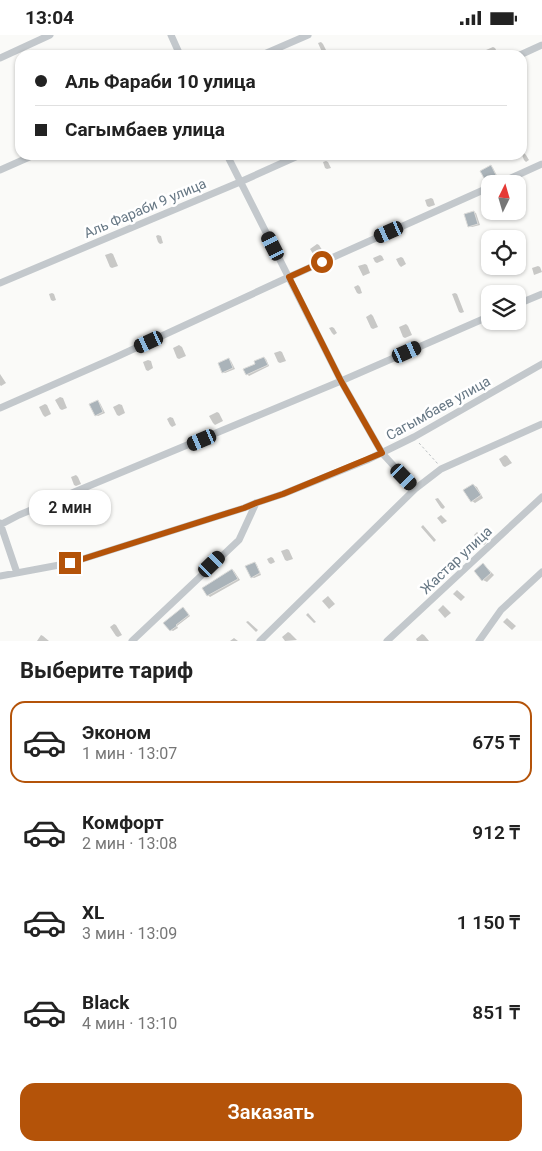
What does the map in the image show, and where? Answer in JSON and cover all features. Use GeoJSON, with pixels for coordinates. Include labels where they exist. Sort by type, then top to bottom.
{"type":"FeatureCollection","features":[{"type":"Feature","properties":{"kind":"street"},"geometry":{"type":"LineString","coordinates":[[17,50],[50,35]]}},
{"type":"Feature","properties":{"kind":"street"},"geometry":{"type":"LineString","coordinates":[[171,35],[178,50]]}},
{"type":"Feature","properties":{"kind":"street"},"geometry":{"type":"LineString","coordinates":[[274,50],[308,35]]}},
{"type":"Feature","properties":{"kind":"street"},"geometry":{"type":"LineString","coordinates":[[527,52],[542,45]]}},
{"type":"Feature","properties":{"kind":"street"},"geometry":{"type":"LineString","coordinates":[[0,58],[15,51]]}},
{"type":"Feature","properties":{"kind":"street"},"geometry":{"type":"LineString","coordinates":[[0,170],[23,160]]}},
{"type":"Feature","properties":{"kind":"street"},"geometry":{"type":"LineString","coordinates":[[229,160],[341,381],[382,453],[416,489]]}},
{"type":"Feature","properties":{"kind":"street","name":"Аль Фараби 9 улица"},"geometry":{"type":"LineString","coordinates":[[0,283],[289,160]]}},
{"type":"Feature","properties":{"kind":"street"},"geometry":{"type":"LineString","coordinates":[[518,175],[542,164]]}},
{"type":"Feature","properties":{"kind":"street"},"geometry":{"type":"LineString","coordinates":[[0,408],[481,191]]}},
{"type":"Feature","properties":{"kind":"street"},"geometry":{"type":"LineString","coordinates":[[526,300],[542,293]]}},
{"type":"Feature","properties":{"kind":"street"},"geometry":{"type":"LineString","coordinates":[[17,573],[0,524],[341,381],[481,320]]}},
{"type":"Feature","properties":{"kind":"street","name":"Сагымбаев улица"},"geometry":{"type":"LineString","coordinates":[[0,576],[70,563],[283,494],[382,453],[414,437],[542,364]]}},
{"type":"Feature","properties":{"kind":"street"},"geometry":{"type":"LineString","coordinates":[[260,641],[416,489],[441,469],[542,424]]}},
{"type":"Feature","properties":{"kind":"street","name":"Жастар улица"},"geometry":{"type":"LineString","coordinates":[[387,641],[542,497]]}},
{"type":"Feature","properties":{"kind":"street"},"geometry":{"type":"LineString","coordinates":[[132,641],[239,540],[256,503]]}},
{"type":"Feature","properties":{"kind":"street"},"geometry":{"type":"LineString","coordinates":[[478,641],[501,610],[542,572]]}},
{"type":"Feature","properties":{"kind":"path"},"geometry":{"type":"LineString","coordinates":[[414,437],[441,469]]}},
{"type":"Feature","properties":{"kind":"building"},"geometry":{"type":"Polygon","coordinates":[[[491,165],[496,175],[482,175],[480,171],[491,165]]]}},
{"type":"Feature","properties":{"kind":"building"},"geometry":{"type":"Polygon","coordinates":[[[474,211],[478,224],[468,227],[464,214],[474,211]]]}},
{"type":"Feature","properties":{"kind":"building"},"geometry":{"type":"Polygon","coordinates":[[[264,357],[268,365],[246,375],[243,369],[255,364],[254,361],[264,357]]]}},
{"type":"Feature","properties":{"kind":"building"},"geometry":{"type":"Polygon","coordinates":[[[229,358],[233,368],[222,373],[218,363],[229,358]]]}},
{"type":"Feature","properties":{"kind":"building"},"geometry":{"type":"Polygon","coordinates":[[[98,400],[103,412],[95,416],[89,404],[98,400]]]}},
{"type":"Feature","properties":{"kind":"building"},"geometry":{"type":"Polygon","coordinates":[[[473,484],[481,495],[471,502],[463,490],[473,484]]]}},
{"type":"Feature","properties":{"kind":"building"},"geometry":{"type":"Polygon","coordinates":[[[255,562],[260,573],[251,578],[245,566],[255,562]]]}},
{"type":"Feature","properties":{"kind":"building"},"geometry":{"type":"Polygon","coordinates":[[[483,563],[491,573],[482,581],[474,571],[483,563]]]}},
{"type":"Feature","properties":{"kind":"building"},"geometry":{"type":"Polygon","coordinates":[[[232,569],[238,579],[207,596],[202,588],[232,569]]]}},
{"type":"Feature","properties":{"kind":"building"},"geometry":{"type":"Polygon","coordinates":[[[183,607],[189,615],[170,631],[163,623],[183,607]]]}},
{"type":"Feature","properties":{"kind":"route"},"geometry":{"type":"LineString","coordinates":[[70,563],[244,508],[382,453],[341,381],[289,277],[322,262]]}}]}
